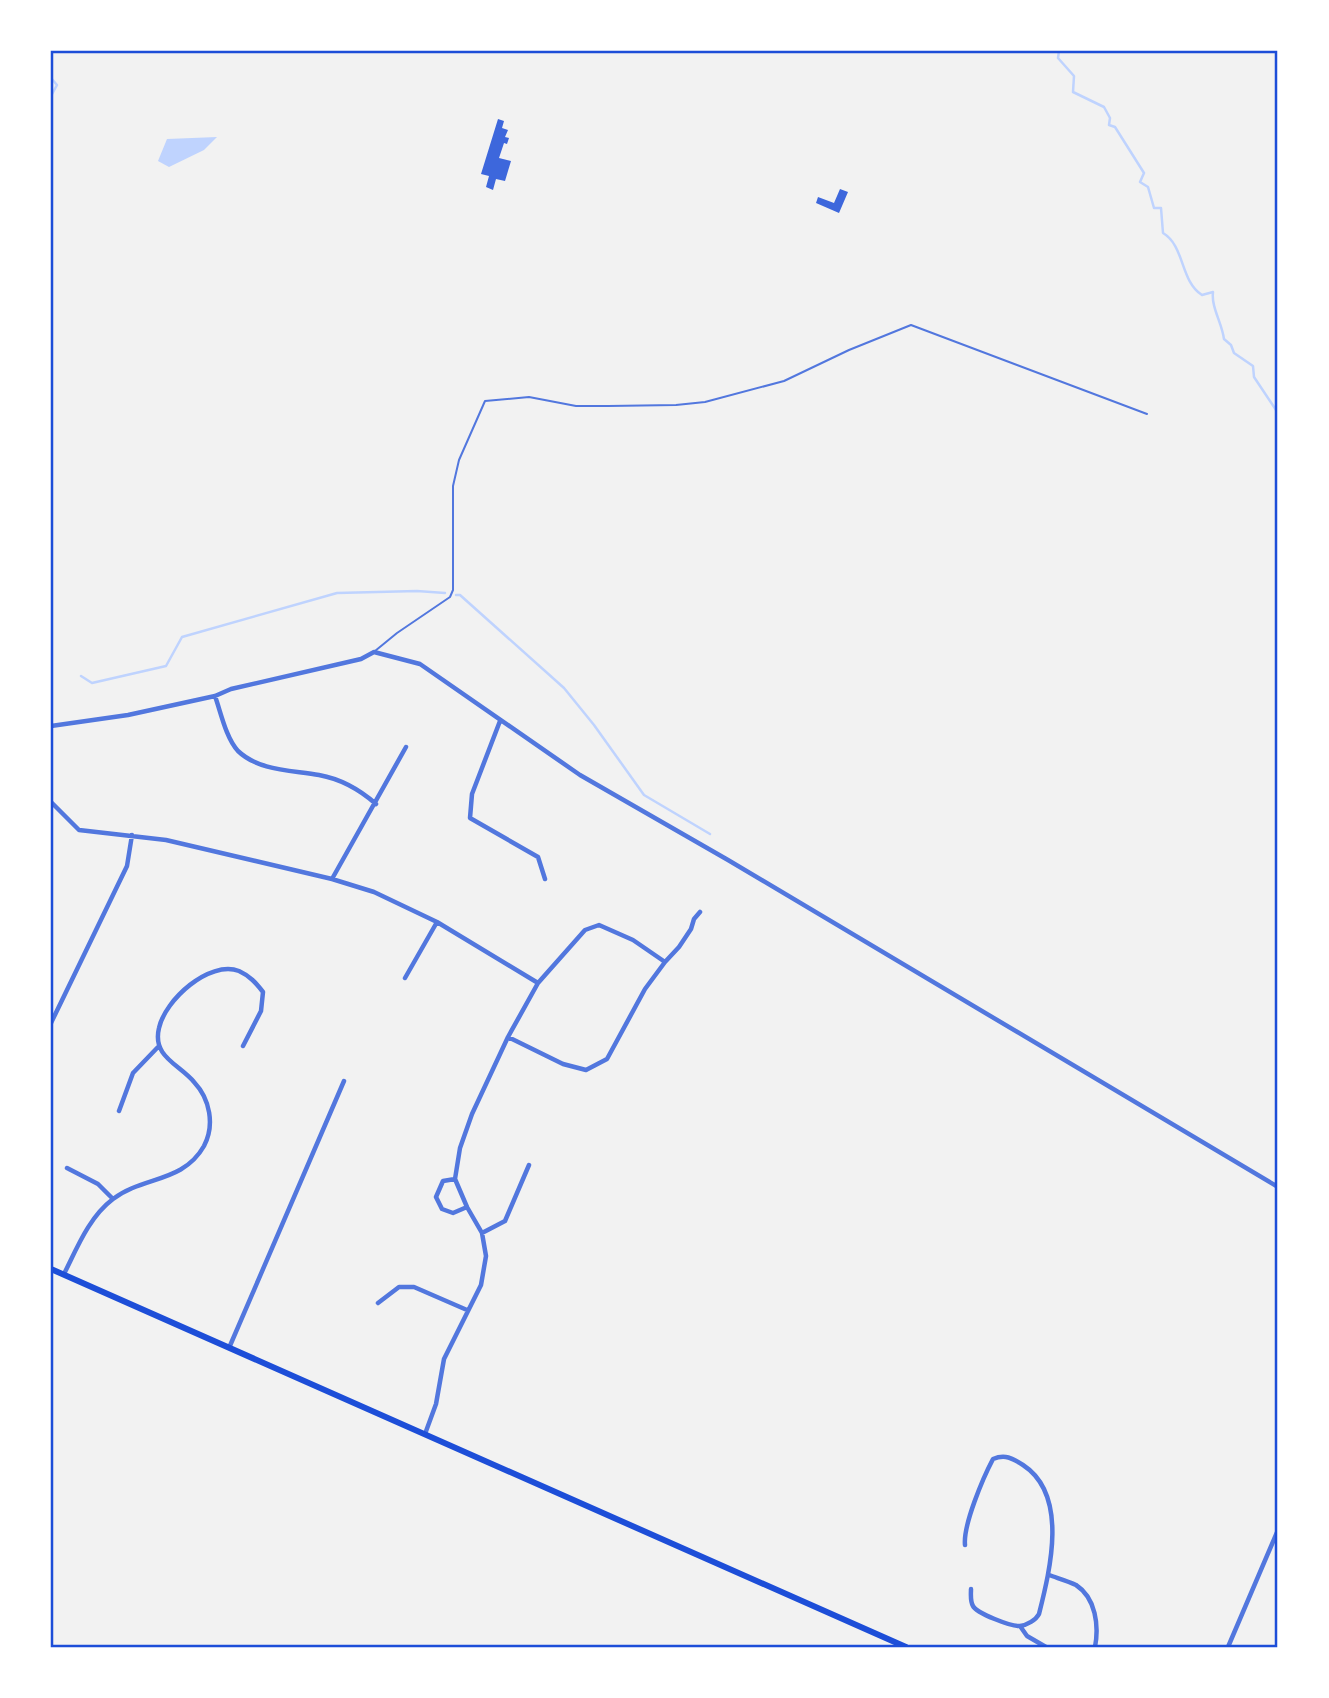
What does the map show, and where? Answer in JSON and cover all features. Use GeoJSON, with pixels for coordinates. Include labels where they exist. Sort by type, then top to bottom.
{"type":"FeatureCollection","features":[{"type":"Feature","properties":{"kind":"main road"},"geometry":{"type":"LineString","coordinates":[[51,1269],[906,1647]]}},
{"type":"Feature","properties":{"kind":"street"},"geometry":{"type":"LineString","coordinates":[[51,726],[128,715],[215,696],[231,689],[361,659],[374,652],[420,664],[580,775],[1278,1187]]}},
{"type":"Feature","properties":{"kind":"street"},"geometry":{"type":"LineString","coordinates":[[215,696],[236,749],[253,762],[322,776],[358,788],[376,804]]}},
{"type":"Feature","properties":{"kind":"street"},"geometry":{"type":"LineString","coordinates":[[500,721],[472,794],[470,818],[538,857],[545,879]]}},
{"type":"Feature","properties":{"kind":"street"},"geometry":{"type":"LineString","coordinates":[[332,879],[406,747]]}},
{"type":"Feature","properties":{"kind":"street"},"geometry":{"type":"LineString","coordinates":[[51,802],[79,830],[166,840],[332,879],[374,892],[437,922],[538,983]]}},
{"type":"Feature","properties":{"kind":"street"},"geometry":{"type":"LineString","coordinates":[[51,1023],[127,866],[132,835]]}},
{"type":"Feature","properties":{"kind":"street"},"geometry":{"type":"LineString","coordinates":[[508,1037],[563,1064],[586,1070],[607,1059],[645,989],[679,947],[700,912]]}},
{"type":"Feature","properties":{"kind":"street"},"geometry":{"type":"LineString","coordinates":[[405,978],[437,922]]}},
{"type":"Feature","properties":{"kind":"street"},"geometry":{"type":"LineString","coordinates":[[425,1434],[436,1404],[444,1359],[481,1285],[486,1256],[482,1233],[467,1207],[456,1179],[460,1148],[472,1114],[508,1037],[538,983],[585,930],[599,925],[633,940],[665,962]]}},
{"type":"Feature","properties":{"kind":"street"},"geometry":{"type":"LineString","coordinates":[[64,1274],[85,1232],[113,1199],[135,1186],[174,1175],[191,1163],[204,1145],[211,1124],[207,1101],[194,1081],[169,1062],[158,1047],[159,1028],[170,1005],[189,985],[214,972],[237,970],[254,979],[263,992],[261,1011],[243,1046]]}},
{"type":"Feature","properties":{"kind":"street"},"geometry":{"type":"LineString","coordinates":[[119,1111],[133,1073],[158,1047]]}},
{"type":"Feature","properties":{"kind":"street"},"geometry":{"type":"LineString","coordinates":[[228,1348],[344,1081]]}},
{"type":"Feature","properties":{"kind":"street"},"geometry":{"type":"LineString","coordinates":[[482,1233],[505,1221],[529,1165]]}},
{"type":"Feature","properties":{"kind":"street"},"geometry":{"type":"LineString","coordinates":[[67,1168],[98,1184],[113,1199]]}},
{"type":"Feature","properties":{"kind":"street"},"geometry":{"type":"LineString","coordinates":[[456,1179],[443,1181],[436,1197],[442,1209],[453,1213],[467,1207]]}},
{"type":"Feature","properties":{"kind":"street"},"geometry":{"type":"LineString","coordinates":[[378,1303],[399,1287],[414,1287],[467,1310]]}},
{"type":"Feature","properties":{"kind":"street"},"geometry":{"type":"LineString","coordinates":[[965,1545],[967,1520],[989,1466],[993,1459],[1009,1456],[1035,1475],[1043,1486],[1049,1503],[1052,1544],[1049,1575],[1037,1618],[1020,1626]]}},
{"type":"Feature","properties":{"kind":"street"},"geometry":{"type":"LineString","coordinates":[[1228,1647],[1278,1530]]}},
{"type":"Feature","properties":{"kind":"street"},"geometry":{"type":"LineString","coordinates":[[1049,1575],[1077,1586],[1093,1606],[1098,1634],[1095,1647]]}},
{"type":"Feature","properties":{"kind":"street"},"geometry":{"type":"LineString","coordinates":[[971,1588],[971,1601],[977,1611],[1020,1626],[1027,1636],[1046,1647]]}},
{"type":"Feature","properties":{"kind":"lane"},"geometry":{"type":"LineString","coordinates":[[374,652],[450,597],[453,590],[453,486],[459,460],[485,401],[529,397],[576,406],[705,402],[784,381],[849,350],[911,325],[1147,414]]}},
{"type":"Feature","properties":{"kind":"water"},"geometry":{"type":"Polygon","coordinates":[[[217,137],[204,150],[169,167],[158,161],[167,139],[217,137]]]}},
{"type":"Feature","properties":{"kind":"building"},"geometry":{"type":"Polygon","coordinates":[[[498,119],[504,121],[502,128],[508,130],[505,137],[509,138],[507,144],[504,143],[499,158],[511,161],[505,181],[496,179],[493,190],[486,187],[489,176],[481,174],[498,119]]]}},
{"type":"Feature","properties":{"kind":"building"},"geometry":{"type":"Polygon","coordinates":[[[840,189],[848,192],[839,213],[816,203],[818,197],[834,203],[840,189]]]}},
{"type":"Feature","properties":{"kind":"waterway"},"geometry":{"type":"LineString","coordinates":[[1059,51],[1058,58],[1074,76],[1073,92],[1104,107],[1110,118],[1109,125],[1115,127],[1144,173],[1140,182],[1148,187],[1154,208],[1161,208],[1163,233],[1175,246],[1195,289],[1202,295],[1213,292],[1224,339],[1231,345],[1234,353],[1253,366],[1254,377],[1278,413]]}},
{"type":"Feature","properties":{"kind":"waterway"},"geometry":{"type":"LineString","coordinates":[[51,78],[57,85],[51,96]]}},
{"type":"Feature","properties":{"kind":"waterway"},"geometry":{"type":"LineString","coordinates":[[81,676],[92,683],[166,666],[182,637],[337,593],[445,593]]}},
{"type":"Feature","properties":{"kind":"waterway"},"geometry":{"type":"LineString","coordinates":[[456,595],[460,595],[564,688],[644,795],[710,834]]}}]}
